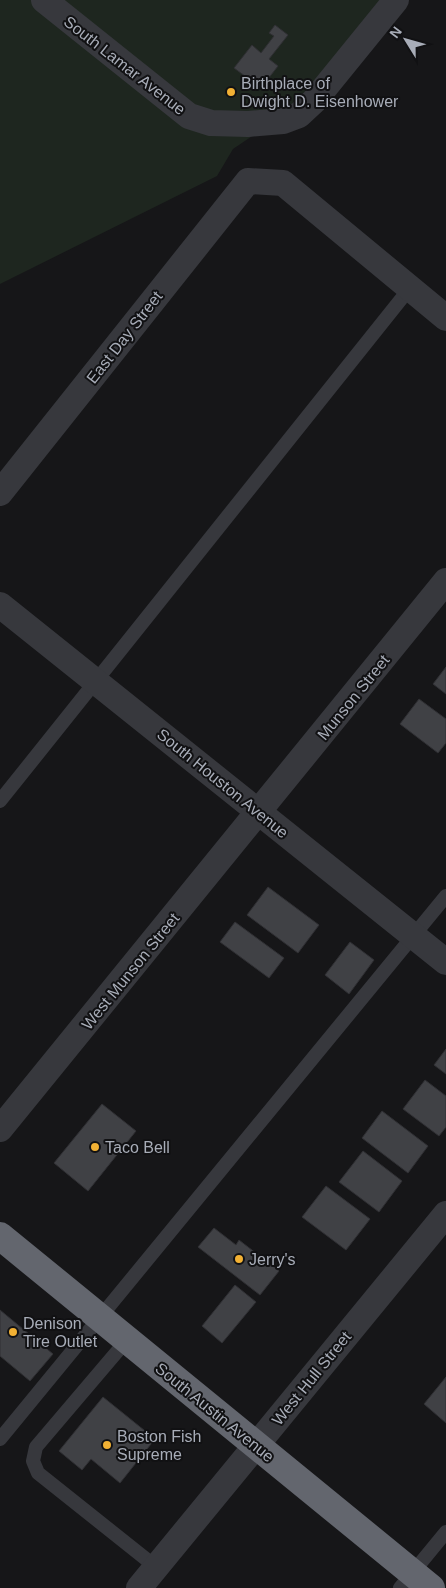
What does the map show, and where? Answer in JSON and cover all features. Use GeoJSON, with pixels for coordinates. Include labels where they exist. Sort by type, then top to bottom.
{"type":"FeatureCollection","features":[{"type":"Feature","properties":{"kind":"highway","name":"South Austin Avenue"},"geometry":{"type":"LineString","coordinates":[[0,1236],[256,1445],[415,1583]]}},
{"type":"Feature","properties":{"kind":"street","name":"South Lamar Avenue"},"geometry":{"type":"LineString","coordinates":[[44,0],[189,116],[211,123],[248,124],[282,121],[299,115],[314,101],[396,0]]}},
{"type":"Feature","properties":{"kind":"street","name":"East Day Street"},"geometry":{"type":"LineString","coordinates":[[0,493],[248,181],[283,184],[410,288]]}},
{"type":"Feature","properties":{"kind":"street"},"geometry":{"type":"LineString","coordinates":[[410,288],[446,318]]}},
{"type":"Feature","properties":{"kind":"street","name":"Munson Street"},"geometry":{"type":"LineString","coordinates":[[259,813],[446,582]]}},
{"type":"Feature","properties":{"kind":"street","name":"South Houston Avenue"},"geometry":{"type":"LineString","coordinates":[[0,605],[446,962]]}},
{"type":"Feature","properties":{"kind":"street","name":"West Munson Street"},"geometry":{"type":"LineString","coordinates":[[0,1129],[259,813]]}},
{"type":"Feature","properties":{"kind":"street","name":"West Hull Street"},"geometry":{"type":"LineString","coordinates":[[139,1588],[446,1214]]}},
{"type":"Feature","properties":{"kind":"lane"},"geometry":{"type":"LineString","coordinates":[[0,801],[410,288]]}},
{"type":"Feature","properties":{"kind":"lane"},"geometry":{"type":"LineString","coordinates":[[0,1439],[446,896]]}},
{"type":"Feature","properties":{"kind":"lane"},"geometry":{"type":"LineString","coordinates":[[127,1340],[36,1447],[33,1460],[38,1473],[156,1567]]}},
{"type":"Feature","properties":{"kind":"lane"},"geometry":{"type":"LineString","coordinates":[[415,1583],[446,1532]]}},
{"type":"Feature","properties":{"kind":"shaded area"},"geometry":{"type":"Polygon","coordinates":[[[0,0],[380,0],[295,107],[233,149],[217,176],[0,284],[0,0]]]}},
{"type":"Feature","properties":{"kind":"building"},"geometry":{"type":"Polygon","coordinates":[[[275,25],[288,35],[269,59],[278,66],[261,88],[234,68],[252,45],[261,53],[274,36],[269,33],[275,25]]]}},
{"type":"Feature","properties":{"kind":"building"},"geometry":{"type":"Polygon","coordinates":[[[446,667],[446,694],[433,684],[446,667]]]}},
{"type":"Feature","properties":{"kind":"building"},"geometry":{"type":"Polygon","coordinates":[[[419,699],[446,719],[446,743],[438,753],[400,724],[419,699]]]}},
{"type":"Feature","properties":{"kind":"building"},"geometry":{"type":"Polygon","coordinates":[[[268,887],[319,925],[298,953],[247,915],[268,887]]]}},
{"type":"Feature","properties":{"kind":"building"},"geometry":{"type":"Polygon","coordinates":[[[235,922],[284,958],[269,978],[220,942],[235,922]]]}},
{"type":"Feature","properties":{"kind":"building"},"geometry":{"type":"Polygon","coordinates":[[[350,942],[374,960],[349,994],[325,975],[350,942]]]}},
{"type":"Feature","properties":{"kind":"building"},"geometry":{"type":"Polygon","coordinates":[[[446,1049],[446,1074],[434,1065],[446,1049]]]}},
{"type":"Feature","properties":{"kind":"building"},"geometry":{"type":"Polygon","coordinates":[[[425,1080],[446,1096],[446,1127],[439,1136],[403,1109],[425,1080]]]}},
{"type":"Feature","properties":{"kind":"building","name":"Taco Bell"},"geometry":{"type":"Polygon","coordinates":[[[102,1104],[136,1131],[88,1191],[54,1163],[102,1104]]]}},
{"type":"Feature","properties":{"kind":"building"},"geometry":{"type":"Polygon","coordinates":[[[382,1111],[428,1146],[408,1173],[362,1138],[382,1111]]]}},
{"type":"Feature","properties":{"kind":"building"},"geometry":{"type":"Polygon","coordinates":[[[363,1151],[402,1181],[379,1212],[339,1182],[363,1151]]]}},
{"type":"Feature","properties":{"kind":"building"},"geometry":{"type":"Polygon","coordinates":[[[326,1186],[370,1219],[346,1250],[302,1217],[326,1186]]]}},
{"type":"Feature","properties":{"kind":"building","name":"Jerry's"},"geometry":{"type":"Polygon","coordinates":[[[214,1228],[236,1245],[239,1240],[279,1271],[260,1295],[198,1247],[214,1228]]]}},
{"type":"Feature","properties":{"kind":"building","name":"Jerry's"},"geometry":{"type":"Polygon","coordinates":[[[235,1285],[256,1302],[222,1343],[202,1326],[235,1285]]]}},
{"type":"Feature","properties":{"kind":"building","name":"Denison Tire Outlet"},"geometry":{"type":"Polygon","coordinates":[[[0,1310],[53,1354],[30,1381],[0,1356],[0,1310]]]}},
{"type":"Feature","properties":{"kind":"building"},"geometry":{"type":"Polygon","coordinates":[[[446,1377],[446,1423],[424,1404],[446,1377]]]}},
{"type":"Feature","properties":{"kind":"building","name":"Boston Fish Supreme"},"geometry":{"type":"Polygon","coordinates":[[[103,1397],[155,1439],[120,1483],[91,1459],[82,1470],[59,1451],[103,1397]]]}},
{"type":"Feature","properties":{"kind":"place","name":"Birthplace of Dwight D. Eisenhower"},"geometry":{"type":"Point","coordinates":[231,92]}},
{"type":"Feature","properties":{"kind":"place","name":"Taco Bell"},"geometry":{"type":"Point","coordinates":[95,1147]}},
{"type":"Feature","properties":{"kind":"place","name":"Jerry's"},"geometry":{"type":"Point","coordinates":[239,1259]}},
{"type":"Feature","properties":{"kind":"place","name":"Denison Tire Outlet"},"geometry":{"type":"Point","coordinates":[13,1332]}},
{"type":"Feature","properties":{"kind":"place","name":"Boston Fish Supreme"},"geometry":{"type":"Point","coordinates":[107,1445]}}]}
